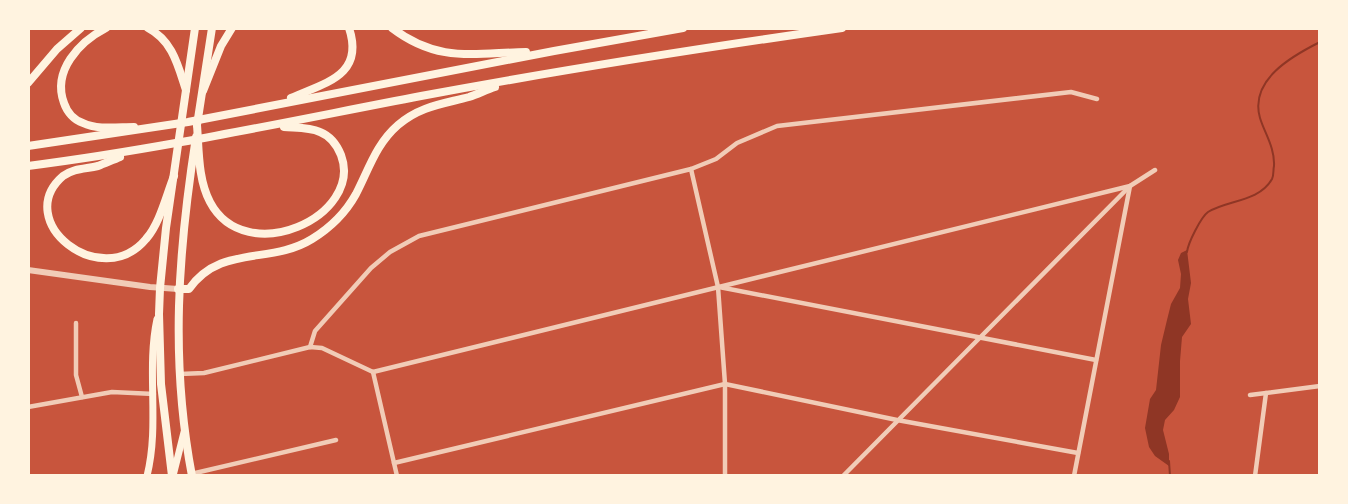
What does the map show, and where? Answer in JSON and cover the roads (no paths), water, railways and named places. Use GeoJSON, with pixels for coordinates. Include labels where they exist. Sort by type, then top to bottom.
{"type":"FeatureCollection","features":[{"type":"Feature","properties":{"kind":"highway"},"geometry":{"type":"LineString","coordinates":[[28,83],[57,49],[81,28]]}},
{"type":"Feature","properties":{"kind":"highway"},"geometry":{"type":"LineString","coordinates":[[106,28],[87,39],[69,60],[61,93],[66,108],[75,119],[89,126],[154,128]]}},
{"type":"Feature","properties":{"kind":"highway"},"geometry":{"type":"LineString","coordinates":[[148,28],[170,47],[186,90]]}},
{"type":"Feature","properties":{"kind":"highway"},"geometry":{"type":"LineString","coordinates":[[202,91],[221,46],[232,28]]}},
{"type":"Feature","properties":{"kind":"highway"},"geometry":{"type":"LineString","coordinates":[[277,104],[325,85],[342,73],[352,53],[349,28]]}},
{"type":"Feature","properties":{"kind":"highway"},"geometry":{"type":"LineString","coordinates":[[392,28],[420,45],[449,54],[554,51]]}},
{"type":"Feature","properties":{"kind":"highway"},"geometry":{"type":"LineString","coordinates":[[28,146],[154,128],[682,28]]}},
{"type":"Feature","properties":{"kind":"highway"},"geometry":{"type":"LineString","coordinates":[[28,166],[134,151],[658,55],[842,28]]}},
{"type":"Feature","properties":{"kind":"highway"},"geometry":{"type":"LineString","coordinates":[[178,289],[189,289],[204,272],[221,262],[278,252],[297,247],[313,238],[330,226],[350,204],[377,149],[390,132],[404,120],[431,105],[469,97],[513,80]]}},
{"type":"Feature","properties":{"kind":"highway"},"geometry":{"type":"LineString","coordinates":[[197,125],[201,170],[205,191],[211,204],[225,221],[238,229],[254,234],[270,234],[293,229],[312,220],[328,206],[339,189],[344,172],[341,154],[330,138],[320,132],[271,126]]}},
{"type":"Feature","properties":{"kind":"highway"},"geometry":{"type":"LineString","coordinates":[[134,151],[98,166],[73,171],[57,183],[51,194],[49,212],[54,230],[68,247],[89,256],[104,258],[124,255],[136,249],[150,234],[174,176]]}},
{"type":"Feature","properties":{"kind":"main road"},"geometry":{"type":"LineString","coordinates":[[172,476],[163,402],[160,288],[195,28]]}},
{"type":"Feature","properties":{"kind":"main road"},"geometry":{"type":"LineString","coordinates":[[191,475],[180,374],[178,289],[181,240],[212,28]]}},
{"type":"Feature","properties":{"kind":"main road"},"geometry":{"type":"LineString","coordinates":[[147,476],[153,440],[153,338],[159,314]]}},
{"type":"Feature","properties":{"kind":"main road"},"geometry":{"type":"LineString","coordinates":[[172,476],[185,426]]}},
{"type":"Feature","properties":{"kind":"street"},"geometry":{"type":"LineString","coordinates":[[310,346],[315,331],[371,268],[390,252],[410,240],[441,230],[691,169],[716,159],[737,143],[777,126],[1071,92],[1097,99]]}},
{"type":"Feature","properties":{"kind":"street"},"geometry":{"type":"LineString","coordinates":[[691,169],[717,287],[725,384],[725,476]]}},
{"type":"Feature","properties":{"kind":"street"},"geometry":{"type":"LineString","coordinates":[[843,476],[1131,186],[1155,170]]}},
{"type":"Feature","properties":{"kind":"street"},"geometry":{"type":"LineString","coordinates":[[180,374],[204,373],[310,346],[322,348],[373,372],[1131,186]]}},
{"type":"Feature","properties":{"kind":"street"},"geometry":{"type":"LineString","coordinates":[[1074,476],[1131,186]]}},
{"type":"Feature","properties":{"kind":"street"},"geometry":{"type":"LineString","coordinates":[[28,270],[178,289]]}},
{"type":"Feature","properties":{"kind":"street"},"geometry":{"type":"LineString","coordinates":[[717,287],[1096,360]]}},
{"type":"Feature","properties":{"kind":"street"},"geometry":{"type":"LineString","coordinates":[[76,323],[76,375],[82,397]]}},
{"type":"Feature","properties":{"kind":"street"},"geometry":{"type":"LineString","coordinates":[[373,372],[397,476]]}},
{"type":"Feature","properties":{"kind":"street"},"geometry":{"type":"LineString","coordinates":[[394,464],[725,384],[897,420],[1078,453]]}},
{"type":"Feature","properties":{"kind":"street"},"geometry":{"type":"LineString","coordinates":[[1250,395],[1320,386]]}},
{"type":"Feature","properties":{"kind":"street"},"geometry":{"type":"LineString","coordinates":[[28,407],[121,392],[154,394]]}},
{"type":"Feature","properties":{"kind":"street"},"geometry":{"type":"LineString","coordinates":[[1255,476],[1266,393]]}},
{"type":"Feature","properties":{"kind":"street"},"geometry":{"type":"LineString","coordinates":[[191,475],[336,440]]}},
{"type":"Feature","properties":{"kind":"waterway"},"geometry":{"type":"LineString","coordinates":[[1187,252],[1195,230],[1208,212],[1259,192],[1272,179],[1274,159],[1260,118],[1258,104],[1261,92],[1275,71],[1297,54],[1320,42]]}},
{"type":"Feature","properties":{"kind":"waterway"},"geometry":{"type":"LineString","coordinates":[[1169,461],[1170,476]]}}]}
